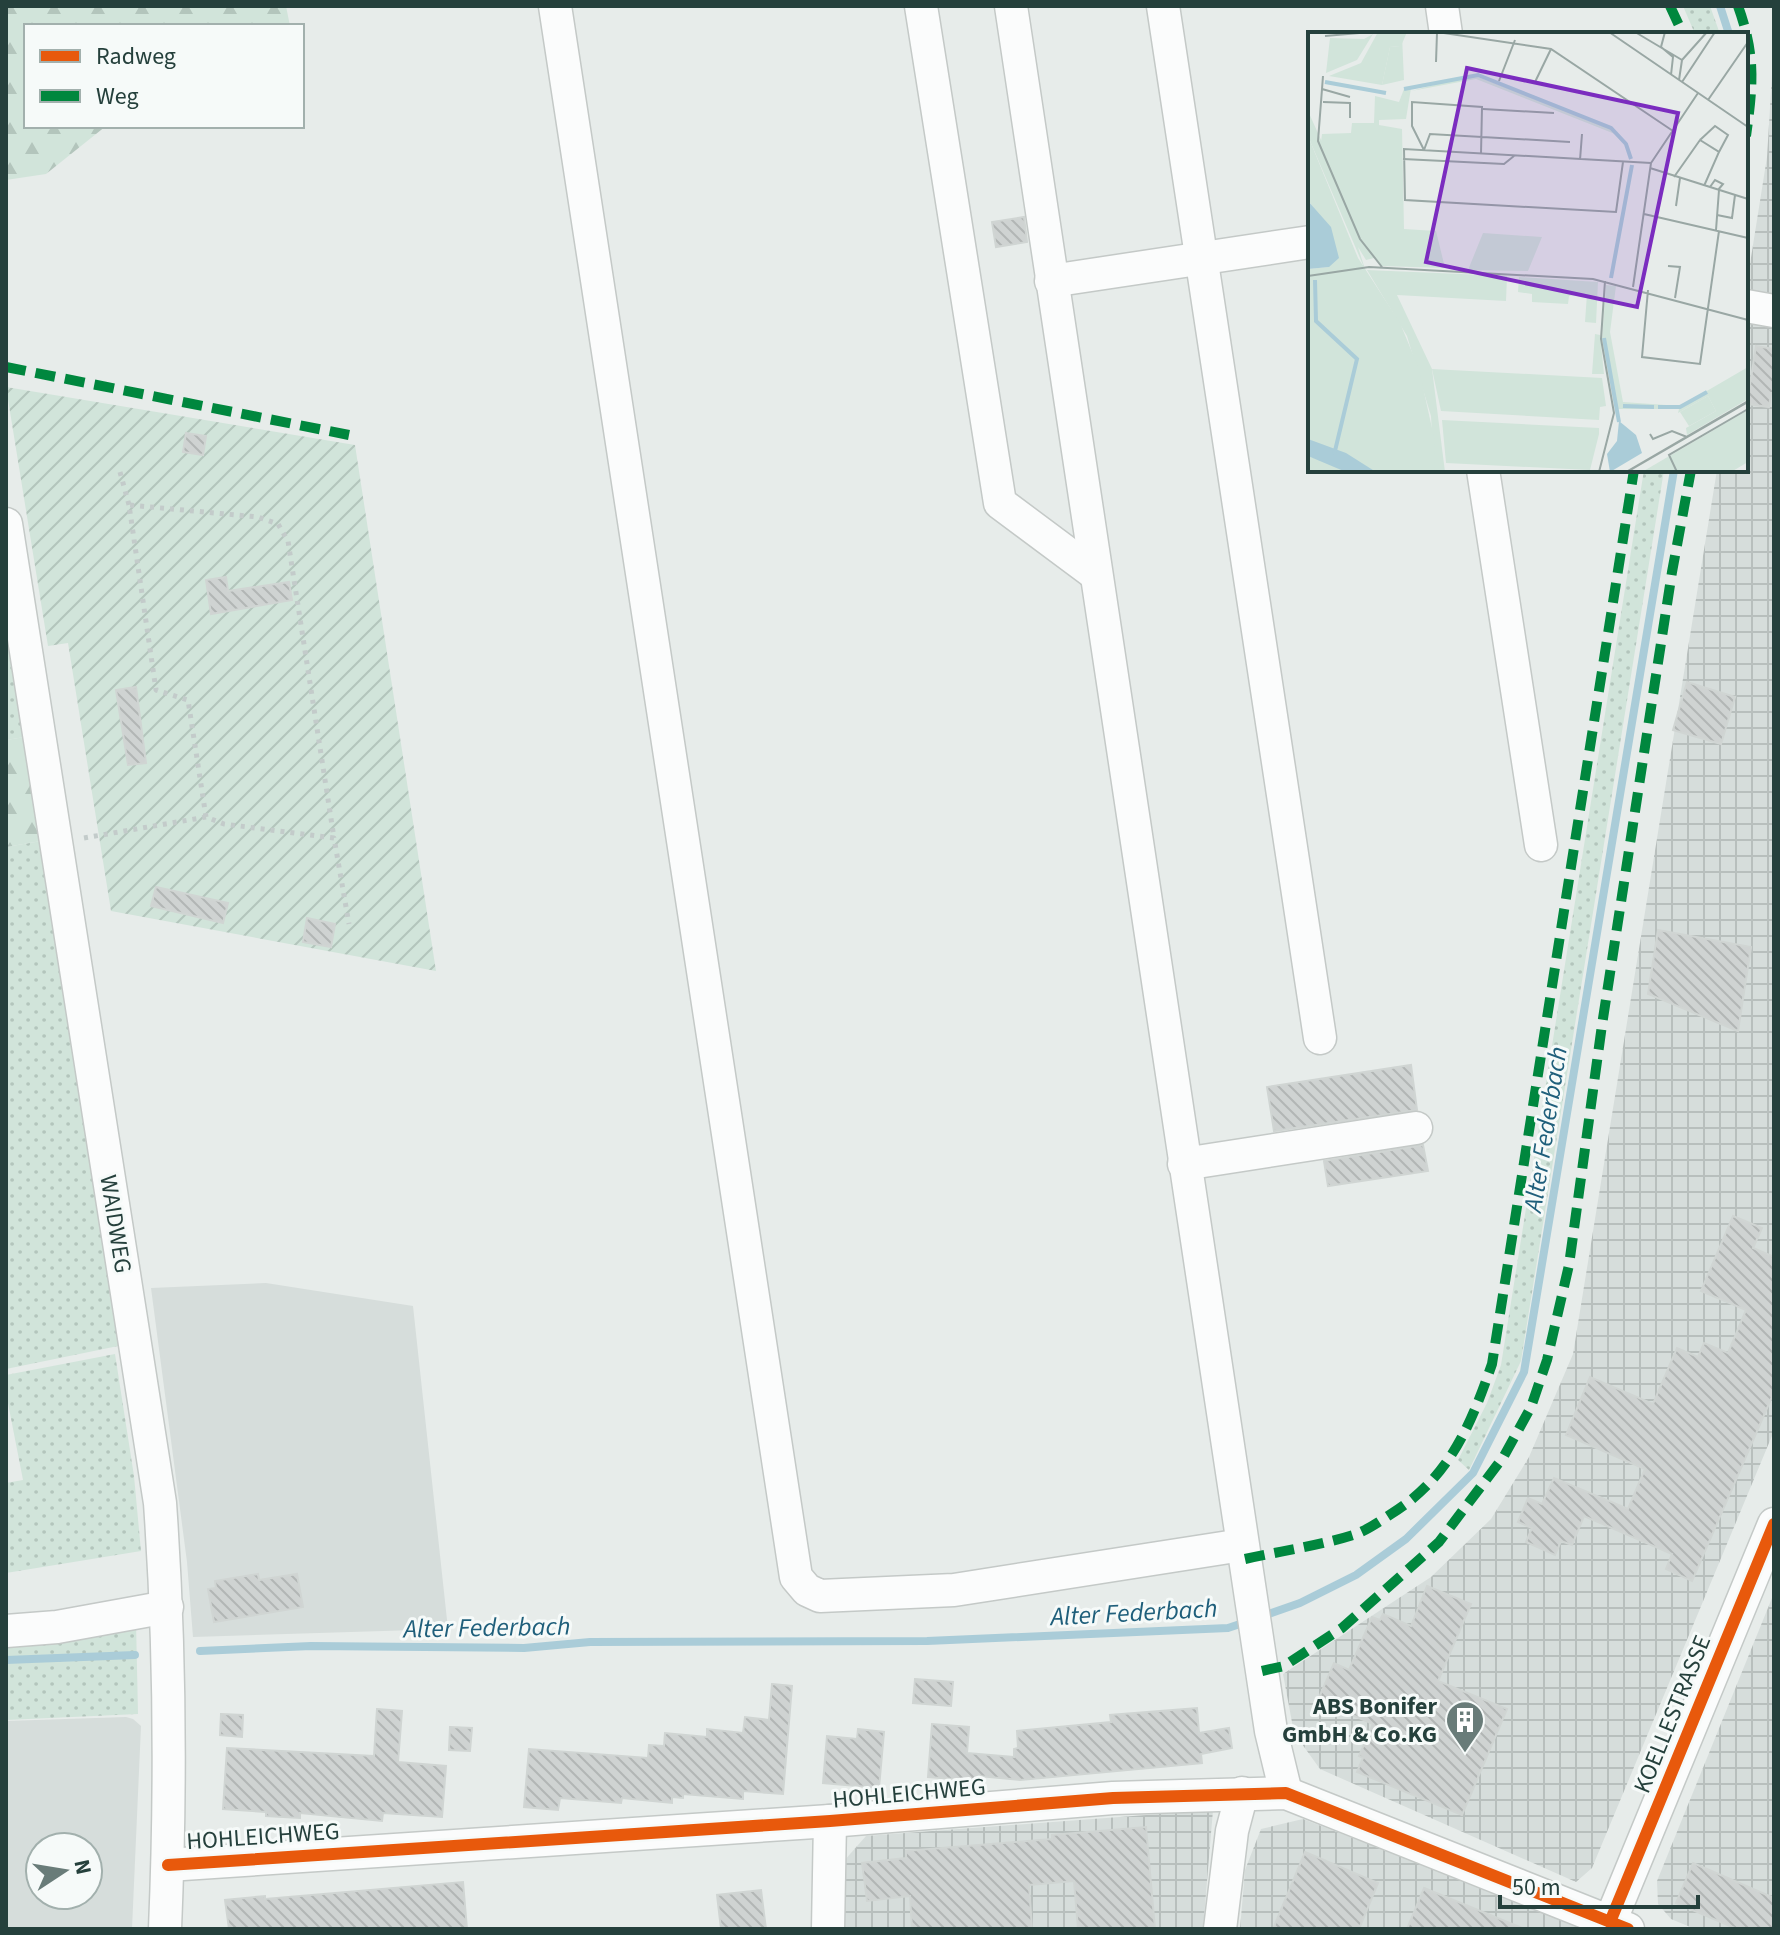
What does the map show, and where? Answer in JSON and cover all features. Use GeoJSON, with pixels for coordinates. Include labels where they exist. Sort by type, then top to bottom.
{"type":"FeatureCollection","features":[{"type":"Feature","properties":{"kind":"street"},"geometry":{"type":"LineString","coordinates":[[555,6],[796,1577],[807,1590],[820,1596],[954,1590],[1242,1545]]}},
{"type":"Feature","properties":{"kind":"street"},"geometry":{"type":"LineString","coordinates":[[921,6],[1000,503],[1094,573]]}},
{"type":"Feature","properties":{"kind":"street"},"geometry":{"type":"LineString","coordinates":[[1011,6],[1247,1578],[1271,1731],[1286,1793]]}},
{"type":"Feature","properties":{"kind":"street"},"geometry":{"type":"LineString","coordinates":[[1163,6],[1320,1038]]}},
{"type":"Feature","properties":{"kind":"street"},"geometry":{"type":"LineString","coordinates":[[1442,6],[1446,32]]}},
{"type":"Feature","properties":{"kind":"street"},"geometry":{"type":"LineString","coordinates":[[1051,281],[1308,242]]}},
{"type":"Feature","properties":{"kind":"street"},"geometry":{"type":"LineString","coordinates":[[1748,306],[1774,311]]}},
{"type":"Feature","properties":{"kind":"street"},"geometry":{"type":"LineString","coordinates":[[1483,472],[1541,845]]}},
{"type":"Feature","properties":{"kind":"street","name":"WAIDWEG"},"geometry":{"type":"LineString","coordinates":[[6,524],[160,1503],[167,1607],[168,1865],[165,1929]]}},
{"type":"Feature","properties":{"kind":"street"},"geometry":{"type":"LineString","coordinates":[[1184,1164],[1416,1128]]}},
{"type":"Feature","properties":{"kind":"street","name":"KOELLESTRASSE"},"geometry":{"type":"LineString","coordinates":[[1619,1925],[1774,1524]]}},
{"type":"Feature","properties":{"kind":"street"},"geometry":{"type":"LineString","coordinates":[[6,1631],[57,1627],[167,1607]]}},
{"type":"Feature","properties":{"kind":"street"},"geometry":{"type":"LineString","coordinates":[[1220,1929],[1232,1831],[1242,1793]]}},
{"type":"Feature","properties":{"kind":"street","name":"HOHLEICHWEG"},"geometry":{"type":"LineString","coordinates":[[168,1865],[830,1821],[1113,1798],[1286,1793],[1619,1925]]}},
{"type":"Feature","properties":{"kind":"street"},"geometry":{"type":"LineString","coordinates":[[828,1929],[830,1821]]}},
{"type":"Feature","properties":{"kind":"path"},"geometry":{"type":"LineString","coordinates":[[120,472],[129,505],[156,690],[188,700],[206,817]]}},
{"type":"Feature","properties":{"kind":"path"},"geometry":{"type":"LineString","coordinates":[[129,505],[258,517],[278,524],[288,541],[349,924]]}},
{"type":"Feature","properties":{"kind":"path"},"geometry":{"type":"LineString","coordinates":[[55,842],[206,817],[224,824],[334,838]]}},
{"type":"Feature","properties":{"kind":"shaded area"},"geometry":{"type":"Polygon","coordinates":[[[1774,42],[1774,1431],[1592,1868],[1576,1882],[1320,1769],[1294,1733],[1283,1674],[1431,1577],[1491,1519],[1529,1457],[1573,1354],[1717,472],[1748,472],[1748,276],[1767,157],[1774,42]]]}},
{"type":"Feature","properties":{"kind":"shaded area"},"geometry":{"type":"Polygon","coordinates":[[[266,1283],[413,1306],[448,1629],[193,1637],[187,1562],[151,1288],[266,1283]]]}},
{"type":"Feature","properties":{"kind":"shaded area"},"geometry":{"type":"Polygon","coordinates":[[[1774,1593],[1774,1929],[1695,1929],[1671,1919],[1658,1904],[1657,1881],[1774,1593]]]}},
{"type":"Feature","properties":{"kind":"shaded area"},"geometry":{"type":"Polygon","coordinates":[[[133,1719],[141,1726],[132,1929],[6,1929],[6,1721],[133,1719]]]}},
{"type":"Feature","properties":{"kind":"shaded area"},"geometry":{"type":"Polygon","coordinates":[[[1213,1810],[1203,1929],[842,1929],[843,1862],[866,1836],[1213,1810]]]}},
{"type":"Feature","properties":{"kind":"shaded area"},"geometry":{"type":"Polygon","coordinates":[[[1303,1819],[1589,1929],[1240,1929],[1245,1870],[1261,1829],[1303,1819]]]}},
{"type":"Feature","properties":{"kind":"green space"},"geometry":{"type":"Polygon","coordinates":[[[6,6],[286,6],[290,24],[24,24],[24,128],[104,128],[46,174],[6,180],[6,6]]]}},
{"type":"Feature","properties":{"kind":"green space"},"geometry":{"type":"Polygon","coordinates":[[[1683,6],[1710,6],[1719,32],[1694,32],[1683,6]]]}},
{"type":"Feature","properties":{"kind":"green space"},"geometry":{"type":"Polygon","coordinates":[[[6,387],[355,445],[436,971],[111,911],[68,643],[48,646],[6,387]]]}},
{"type":"Feature","properties":{"kind":"green space"},"geometry":{"type":"Polygon","coordinates":[[[1644,472],[1664,472],[1521,1361],[1469,1470],[1458,1460],[1487,1403],[1501,1365],[1644,472]]]}},
{"type":"Feature","properties":{"kind":"green space"},"geometry":{"type":"Polygon","coordinates":[[[6,615],[25,737],[6,740],[6,615]]]}},
{"type":"Feature","properties":{"kind":"green space"},"geometry":{"type":"Polygon","coordinates":[[[25,737],[41,841],[6,847],[6,740],[25,737]]]}},
{"type":"Feature","properties":{"kind":"green space"},"geometry":{"type":"Polygon","coordinates":[[[41,841],[123,1345],[6,1369],[6,847],[41,841]]]}},
{"type":"Feature","properties":{"kind":"green space"},"geometry":{"type":"Polygon","coordinates":[[[115,1354],[134,1476],[141,1551],[6,1573],[6,1483],[23,1480],[6,1393],[6,1375],[115,1354]]]}},
{"type":"Feature","properties":{"kind":"green space"},"geometry":{"type":"Polygon","coordinates":[[[136,1622],[138,1714],[6,1720],[6,1640],[136,1622]]]}},
{"type":"Feature","properties":{"kind":"building"},"geometry":{"type":"Polygon","coordinates":[[[1024,217],[1027,242],[996,247],[992,222],[1024,217]]]}},
{"type":"Feature","properties":{"kind":"building"},"geometry":{"type":"Polygon","coordinates":[[[1756,346],[1774,349],[1774,393],[1771,393],[1769,407],[1748,404],[1756,346]]]}},
{"type":"Feature","properties":{"kind":"building"},"geometry":{"type":"Polygon","coordinates":[[[186,433],[206,436],[203,455],[183,452],[186,433]]]}},
{"type":"Feature","properties":{"kind":"building"},"geometry":{"type":"Polygon","coordinates":[[[226,577],[228,591],[289,582],[292,600],[211,614],[206,580],[226,577]]]}},
{"type":"Feature","properties":{"kind":"building"},"geometry":{"type":"Polygon","coordinates":[[[1687,682],[1735,697],[1721,744],[1673,730],[1687,682]]]}},
{"type":"Feature","properties":{"kind":"building"},"geometry":{"type":"Polygon","coordinates":[[[136,687],[146,763],[128,765],[116,690],[136,687]]]}},
{"type":"Feature","properties":{"kind":"building"},"geometry":{"type":"Polygon","coordinates":[[[156,887],[228,903],[223,923],[151,906],[156,887]]]}},
{"type":"Feature","properties":{"kind":"building"},"geometry":{"type":"Polygon","coordinates":[[[307,918],[335,924],[331,947],[303,942],[307,918]]]}},
{"type":"Feature","properties":{"kind":"building"},"geometry":{"type":"Polygon","coordinates":[[[1658,930],[1751,947],[1738,1031],[1648,994],[1658,930]]]}},
{"type":"Feature","properties":{"kind":"building"},"geometry":{"type":"Polygon","coordinates":[[[1411,1065],[1417,1110],[1274,1131],[1267,1087],[1411,1065]]]}},
{"type":"Feature","properties":{"kind":"building"},"geometry":{"type":"Polygon","coordinates":[[[1423,1145],[1428,1171],[1328,1186],[1324,1161],[1423,1145]]]}},
{"type":"Feature","properties":{"kind":"building"},"geometry":{"type":"Polygon","coordinates":[[[1733,1216],[1762,1228],[1753,1248],[1774,1257],[1774,1392],[1692,1581],[1666,1569],[1672,1554],[1584,1516],[1572,1545],[1561,1541],[1555,1555],[1526,1542],[1532,1528],[1518,1522],[1528,1498],[1542,1504],[1554,1478],[1628,1509],[1645,1469],[1566,1435],[1590,1377],[1653,1404],[1677,1348],[1698,1357],[1704,1343],[1728,1353],[1746,1310],[1701,1291],[1733,1216]]]}},
{"type":"Feature","properties":{"kind":"building"},"geometry":{"type":"Polygon","coordinates":[[[258,1574],[259,1580],[297,1574],[303,1607],[214,1622],[208,1589],[216,1588],[215,1581],[258,1574]]]}},
{"type":"Feature","properties":{"kind":"building"},"geometry":{"type":"Polygon","coordinates":[[[1427,1586],[1471,1604],[1438,1681],[1507,1709],[1462,1815],[1357,1772],[1363,1758],[1359,1756],[1373,1724],[1318,1700],[1334,1663],[1349,1670],[1372,1617],[1380,1620],[1383,1614],[1411,1626],[1427,1586]]]}},
{"type":"Feature","properties":{"kind":"building"},"geometry":{"type":"Polygon","coordinates":[[[915,1679],[953,1682],[951,1706],[913,1703],[915,1679]]]}},
{"type":"Feature","properties":{"kind":"building"},"geometry":{"type":"Polygon","coordinates":[[[772,1684],[792,1686],[783,1794],[743,1791],[743,1799],[683,1794],[683,1798],[672,1797],[672,1803],[622,1798],[621,1803],[560,1798],[558,1810],[524,1807],[529,1749],[648,1758],[649,1745],[664,1746],[665,1733],[707,1737],[707,1729],[743,1733],[745,1717],[769,1720],[772,1684]]]}},
{"type":"Feature","properties":{"kind":"building"},"geometry":{"type":"Polygon","coordinates":[[[1197,1708],[1199,1733],[1229,1728],[1232,1748],[1201,1754],[1202,1763],[1020,1780],[979,1776],[979,1781],[928,1777],[932,1724],[969,1727],[967,1753],[1014,1757],[1014,1749],[1018,1748],[1017,1731],[1111,1722],[1110,1715],[1197,1708]]]}},
{"type":"Feature","properties":{"kind":"building"},"geometry":{"type":"Polygon","coordinates":[[[377,1709],[402,1711],[398,1762],[446,1766],[442,1817],[383,1813],[382,1821],[300,1813],[300,1818],[266,1816],[266,1812],[223,1809],[227,1748],[374,1756],[377,1709]]]}},
{"type":"Feature","properties":{"kind":"building"},"geometry":{"type":"Polygon","coordinates":[[[221,1714],[243,1715],[242,1737],[220,1735],[221,1714]]]}},
{"type":"Feature","properties":{"kind":"building"},"geometry":{"type":"Polygon","coordinates":[[[450,1727],[472,1728],[470,1751],[449,1750],[450,1727]]]}},
{"type":"Feature","properties":{"kind":"building"},"geometry":{"type":"Polygon","coordinates":[[[858,1729],[884,1732],[879,1788],[823,1783],[827,1736],[857,1739],[858,1729]]]}},
{"type":"Feature","properties":{"kind":"building"},"geometry":{"type":"Polygon","coordinates":[[[1146,1827],[1155,1929],[1078,1929],[1074,1881],[1029,1885],[1032,1929],[912,1929],[910,1896],[867,1901],[862,1863],[906,1858],[906,1851],[1052,1839],[1052,1835],[1146,1827]]]}},
{"type":"Feature","properties":{"kind":"building"},"geometry":{"type":"Polygon","coordinates":[[[1305,1852],[1378,1883],[1359,1929],[1273,1929],[1305,1852]]]}},
{"type":"Feature","properties":{"kind":"building"},"geometry":{"type":"Polygon","coordinates":[[[1693,1863],[1774,1898],[1774,1929],[1737,1929],[1676,1903],[1693,1863]]]}},
{"type":"Feature","properties":{"kind":"building"},"geometry":{"type":"Polygon","coordinates":[[[463,1882],[467,1929],[229,1929],[225,1900],[265,1896],[265,1899],[463,1882]]]}},
{"type":"Feature","properties":{"kind":"building"},"geometry":{"type":"Polygon","coordinates":[[[1424,1888],[1522,1928],[1522,1929],[1407,1929],[1424,1888]]]}},
{"type":"Feature","properties":{"kind":"building"},"geometry":{"type":"Polygon","coordinates":[[[761,1890],[766,1929],[721,1929],[717,1895],[761,1890]]]}},
{"type":"Feature","properties":{"kind":"waterway","name":"Alter Federbach"},"geometry":{"type":"LineString","coordinates":[[1720,6],[1728,32]]}},
{"type":"Feature","properties":{"kind":"waterway","name":"Alter Federbach"},"geometry":{"type":"LineString","coordinates":[[1263,1616],[1300,1603],[1356,1575],[1406,1539],[1473,1473],[1524,1372],[1674,472]]}},
{"type":"Feature","properties":{"kind":"waterway","name":"Alter Federbach"},"geometry":{"type":"LineString","coordinates":[[200,1651],[311,1646],[524,1648],[590,1642],[927,1641],[1228,1628],[1246,1622]]}},
{"type":"Feature","properties":{"kind":"waterway","name":"Alter Federbach"},"geometry":{"type":"LineString","coordinates":[[6,1660],[135,1655]]}},
{"type":"Feature","properties":{"kind":"marked path"},"geometry":{"type":"LineString","coordinates":[[1670,6],[1682,32]]}},
{"type":"Feature","properties":{"kind":"marked path"},"geometry":{"type":"LineString","coordinates":[[1738,6],[1746,32]]}},
{"type":"Feature","properties":{"kind":"marked path"},"geometry":{"type":"LineString","coordinates":[[1748,40],[1751,71],[1748,118]]}},
{"type":"Feature","properties":{"kind":"marked path"},"geometry":{"type":"LineString","coordinates":[[6,367],[349,435]]}},
{"type":"Feature","properties":{"kind":"marked path"},"geometry":{"type":"LineString","coordinates":[[1245,1559],[1353,1535],[1373,1526],[1411,1500],[1443,1467],[1455,1449],[1466,1430],[1492,1364],[1634,472]]}},
{"type":"Feature","properties":{"kind":"marked path"},"geometry":{"type":"LineString","coordinates":[[1262,1671],[1284,1666],[1342,1628],[1439,1542],[1504,1456],[1531,1407],[1547,1360],[1569,1265],[1602,1025],[1672,572],[1691,472]]}},
{"type":"Feature","properties":{"kind":"cycle path"},"geometry":{"type":"LineString","coordinates":[[1610,1922],[1774,1524]]}},
{"type":"Feature","properties":{"kind":"cycle path"},"geometry":{"type":"LineString","coordinates":[[168,1865],[830,1821],[1113,1798],[1286,1793],[1628,1929]]}},
{"type":"Feature","properties":{"kind":"place","name":"ABS Bonifer GmbH & Co.KG"},"geometry":{"type":"Point","coordinates":[1465,1754]}}]}
